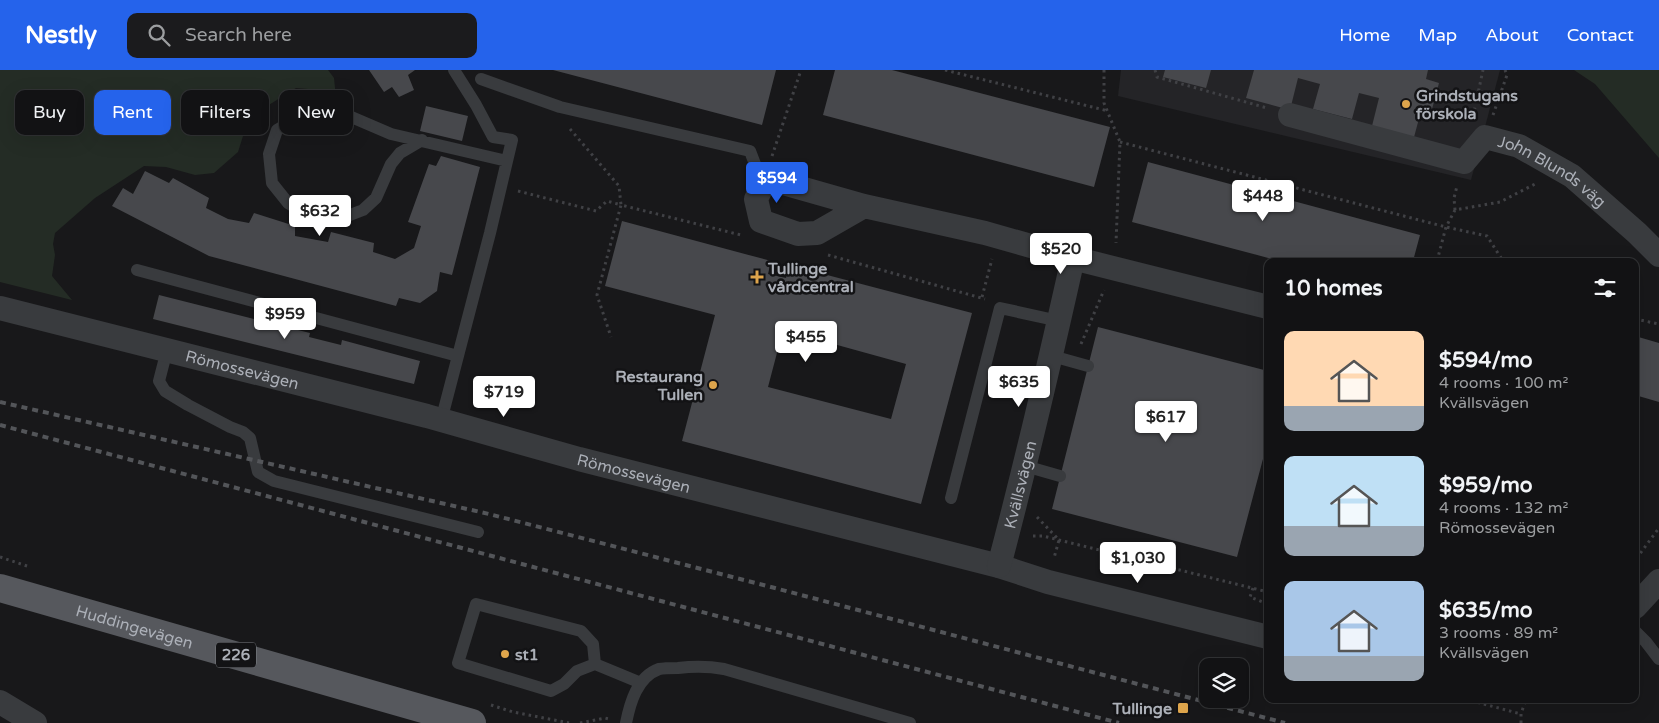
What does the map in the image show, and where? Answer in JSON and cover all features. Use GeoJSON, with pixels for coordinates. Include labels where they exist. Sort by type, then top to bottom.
{"type":"FeatureCollection","features":[{"type":"Feature","properties":{"kind":"main road","name":"Huddingevägen"},"geometry":{"type":"LineString","coordinates":[[0,588],[472,723]]}},
{"type":"Feature","properties":{"kind":"street","name":"John Blunds väg"},"geometry":{"type":"LineString","coordinates":[[1290,115],[1464,162],[1486,137],[1519,146],[1572,176],[1637,233],[1659,256]]}},
{"type":"Feature","properties":{"kind":"street"},"geometry":{"type":"LineString","coordinates":[[864,206],[817,233],[798,234],[761,221],[756,199],[762,186],[771,182],[783,183],[864,206],[998,236],[1073,258],[1264,306]]}},
{"type":"Feature","properties":{"kind":"street","name":"Kvällsvägen"},"geometry":{"type":"LineString","coordinates":[[998,566],[1026,466],[1073,258]]}},
{"type":"Feature","properties":{"kind":"street","name":"Römossevägen"},"geometry":{"type":"LineString","coordinates":[[0,308],[417,414],[617,468],[998,566],[1048,582],[1264,636]]}},
{"type":"Feature","properties":{"kind":"street"},"geometry":{"type":"LineString","coordinates":[[1639,602],[1659,581]]}},
{"type":"Feature","properties":{"kind":"street"},"geometry":{"type":"LineString","coordinates":[[0,702],[35,723]]}},
{"type":"Feature","properties":{"kind":"lane"},"geometry":{"type":"LineString","coordinates":[[440,421],[512,140],[493,137],[454,70]]}},
{"type":"Feature","properties":{"kind":"lane"},"geometry":{"type":"LineString","coordinates":[[481,79],[560,107],[750,151],[762,186]]}},
{"type":"Feature","properties":{"kind":"lane"},"geometry":{"type":"LineString","coordinates":[[422,140],[400,154],[391,164],[376,198],[363,210],[350,215],[330,219],[310,216],[288,203],[272,183],[269,154],[277,130],[308,112],[335,110],[391,134],[422,140],[507,161]]}},
{"type":"Feature","properties":{"kind":"lane"},"geometry":{"type":"LineString","coordinates":[[136,270],[458,356]]}},
{"type":"Feature","properties":{"kind":"lane"},"geometry":{"type":"LineString","coordinates":[[950,498],[1000,308],[1059,322]]}},
{"type":"Feature","properties":{"kind":"lane"},"geometry":{"type":"LineString","coordinates":[[167,350],[159,381],[165,391],[188,405],[243,432],[250,438],[258,472],[264,476],[274,481],[478,532]]}},
{"type":"Feature","properties":{"kind":"lane"},"geometry":{"type":"LineString","coordinates":[[1052,356],[1088,366]]}},
{"type":"Feature","properties":{"kind":"lane"},"geometry":{"type":"LineString","coordinates":[[1026,466],[1060,476]]}},
{"type":"Feature","properties":{"kind":"lane"},"geometry":{"type":"LineString","coordinates":[[596,664],[592,644],[581,631],[476,604],[458,663],[551,691],[564,684],[577,671],[596,664],[641,683]]}},
{"type":"Feature","properties":{"kind":"lane"},"geometry":{"type":"LineString","coordinates":[[1639,635],[1659,658]]}},
{"type":"Feature","properties":{"kind":"lane"},"geometry":{"type":"LineString","coordinates":[[626,723],[629,707],[641,683],[649,674],[660,669],[704,666],[724,669],[910,723]]}},
{"type":"Feature","properties":{"kind":"path"},"geometry":{"type":"LineString","coordinates":[[762,186],[801,70]]}},
{"type":"Feature","properties":{"kind":"path"},"geometry":{"type":"LineString","coordinates":[[944,70],[1108,111]]}},
{"type":"Feature","properties":{"kind":"path"},"geometry":{"type":"LineString","coordinates":[[1155,70],[1157,77],[1290,115]]}},
{"type":"Feature","properties":{"kind":"path"},"geometry":{"type":"LineString","coordinates":[[1483,70],[1474,112],[1486,137]]}},
{"type":"Feature","properties":{"kind":"path"},"geometry":{"type":"LineString","coordinates":[[1486,137],[1507,75],[1505,70]]}},
{"type":"Feature","properties":{"kind":"path"},"geometry":{"type":"LineString","coordinates":[[1120,142],[1487,236],[1502,258]]}},
{"type":"Feature","properties":{"kind":"path"},"geometry":{"type":"LineString","coordinates":[[1438,258],[1446,227],[1455,210],[1500,202],[1552,176],[1558,168]]}},
{"type":"Feature","properties":{"kind":"path"},"geometry":{"type":"LineString","coordinates":[[502,182],[515,190],[596,211],[607,201],[621,205],[597,295],[611,336]]}},
{"type":"Feature","properties":{"kind":"path"},"geometry":{"type":"LineString","coordinates":[[982,297],[998,236]]}},
{"type":"Feature","properties":{"kind":"path"},"geometry":{"type":"LineString","coordinates":[[1639,320],[1659,324]]}},
{"type":"Feature","properties":{"kind":"path"},"geometry":{"type":"LineString","coordinates":[[1639,555],[1659,528]]}},
{"type":"Feature","properties":{"kind":"path"},"geometry":{"type":"LineString","coordinates":[[1169,574],[1170,567]]}},
{"type":"Feature","properties":{"kind":"path"},"geometry":{"type":"LineString","coordinates":[[1253,588],[1250,597],[1264,602]]}},
{"type":"Feature","properties":{"kind":"path"},"geometry":{"type":"LineString","coordinates":[[1480,703],[1521,714]]}},
{"type":"Feature","properties":{"kind":"path"},"geometry":{"type":"LineString","coordinates":[[1521,723],[1521,714],[1525,703]]}},
{"type":"Feature","properties":{"kind":"path"},"geometry":{"type":"LineString","coordinates":[[580,723],[604,718]]}},
{"type":"Feature","properties":{"kind":"shaded area"},"geometry":{"type":"Polygon","coordinates":[[[0,70],[328,70],[334,78],[335,90],[296,88],[293,90],[279,90],[279,99],[269,105],[269,90],[181,90],[181,135],[243,135],[238,152],[214,173],[195,175],[166,167],[144,166],[95,198],[55,233],[53,244],[55,255],[52,276],[72,300],[0,282],[0,70]]]}},
{"type":"Feature","properties":{"kind":"shaded area"},"geometry":{"type":"Polygon","coordinates":[[[1121,70],[1500,70],[1471,180],[1118,96],[1121,70]]]}},
{"type":"Feature","properties":{"kind":"shaded area"},"geometry":{"type":"Polygon","coordinates":[[[1574,70],[1659,70],[1659,158],[1595,84],[1574,70]]]}},
{"type":"Feature","properties":{"kind":"building"},"geometry":{"type":"Polygon","coordinates":[[[369,70],[415,70],[408,75],[414,90],[399,97],[392,87],[384,92],[369,70]]]}},
{"type":"Feature","properties":{"kind":"building"},"geometry":{"type":"Polygon","coordinates":[[[553,70],[776,70],[762,125],[553,70]]]}},
{"type":"Feature","properties":{"kind":"building"},"geometry":{"type":"Polygon","coordinates":[[[835,70],[892,70],[1110,127],[1094,187],[823,115],[835,70]]]}},
{"type":"Feature","properties":{"kind":"building"},"geometry":{"type":"Polygon","coordinates":[[[1165,70],[1211,70],[1206,88],[1163,77],[1165,70]]]}},
{"type":"Feature","properties":{"kind":"building","name":"Grindstugans förskola"},"geometry":{"type":"Polygon","coordinates":[[[1254,70],[1428,70],[1426,79],[1439,83],[1431,113],[1421,111],[1413,141],[1371,130],[1379,98],[1359,93],[1352,119],[1313,109],[1320,84],[1298,78],[1290,110],[1246,98],[1254,70]]]}},
{"type":"Feature","properties":{"kind":"building"},"geometry":{"type":"Polygon","coordinates":[[[426,106],[468,116],[462,141],[420,131],[426,106]]]}},
{"type":"Feature","properties":{"kind":"building"},"geometry":{"type":"Polygon","coordinates":[[[441,156],[480,167],[452,275],[440,272],[437,291],[420,303],[399,298],[396,306],[209,256],[112,206],[123,188],[133,194],[145,171],[169,183],[173,178],[209,198],[206,208],[228,219],[249,223],[254,213],[295,226],[295,236],[328,242],[331,232],[374,243],[373,252],[395,259],[414,248],[421,226],[408,222],[429,164],[436,166],[441,156]]]}},
{"type":"Feature","properties":{"kind":"building"},"geometry":{"type":"Polygon","coordinates":[[[1148,162],[1420,235],[1414,258],[1269,258],[1132,222],[1148,162]]]}},
{"type":"Feature","properties":{"kind":"building"},"geometry":{"type":"Polygon","coordinates":[[[622,221],[771,261],[768,274],[786,278],[789,265],[972,313],[921,504],[682,441],[715,315],[605,286],[622,221]],[[783,330],[768,387],[891,419],[906,364],[783,330]]]}},
{"type":"Feature","properties":{"kind":"building"},"geometry":{"type":"Polygon","coordinates":[[[159,295],[310,333],[309,337],[341,345],[342,340],[420,361],[414,384],[153,319],[159,295]]]}},
{"type":"Feature","properties":{"kind":"building"},"geometry":{"type":"Polygon","coordinates":[[[1098,327],[1264,370],[1264,455],[1237,557],[1052,509],[1098,327]]]}},
{"type":"Feature","properties":{"kind":"building"},"geometry":{"type":"Polygon","coordinates":[[[1639,337],[1659,343],[1659,402],[1639,396],[1639,337]]]}},
{"type":"Feature","properties":{"kind":"railway"},"geometry":{"type":"LineString","coordinates":[[0,402],[489,514],[1285,723]]}},
{"type":"Feature","properties":{"kind":"railway"},"geometry":{"type":"LineString","coordinates":[[0,425],[1119,723]]}},
{"type":"Feature","properties":{"kind":"place","name":"Grindstugans förskola"},"geometry":{"type":"Point","coordinates":[1406,104]}},
{"type":"Feature","properties":{"kind":"place","name":"Tullinge vårdcentral"},"geometry":{"type":"Point","coordinates":[757,277]}},
{"type":"Feature","properties":{"kind":"place","name":"Restaurang Tullen"},"geometry":{"type":"Point","coordinates":[713,385]}},
{"type":"Feature","properties":{"kind":"place","name":"st1"},"geometry":{"type":"Point","coordinates":[505,654]}},
{"type":"Feature","properties":{"kind":"place","name":"Tullinge"},"geometry":{"type":"Point","coordinates":[1183,708]}}]}
